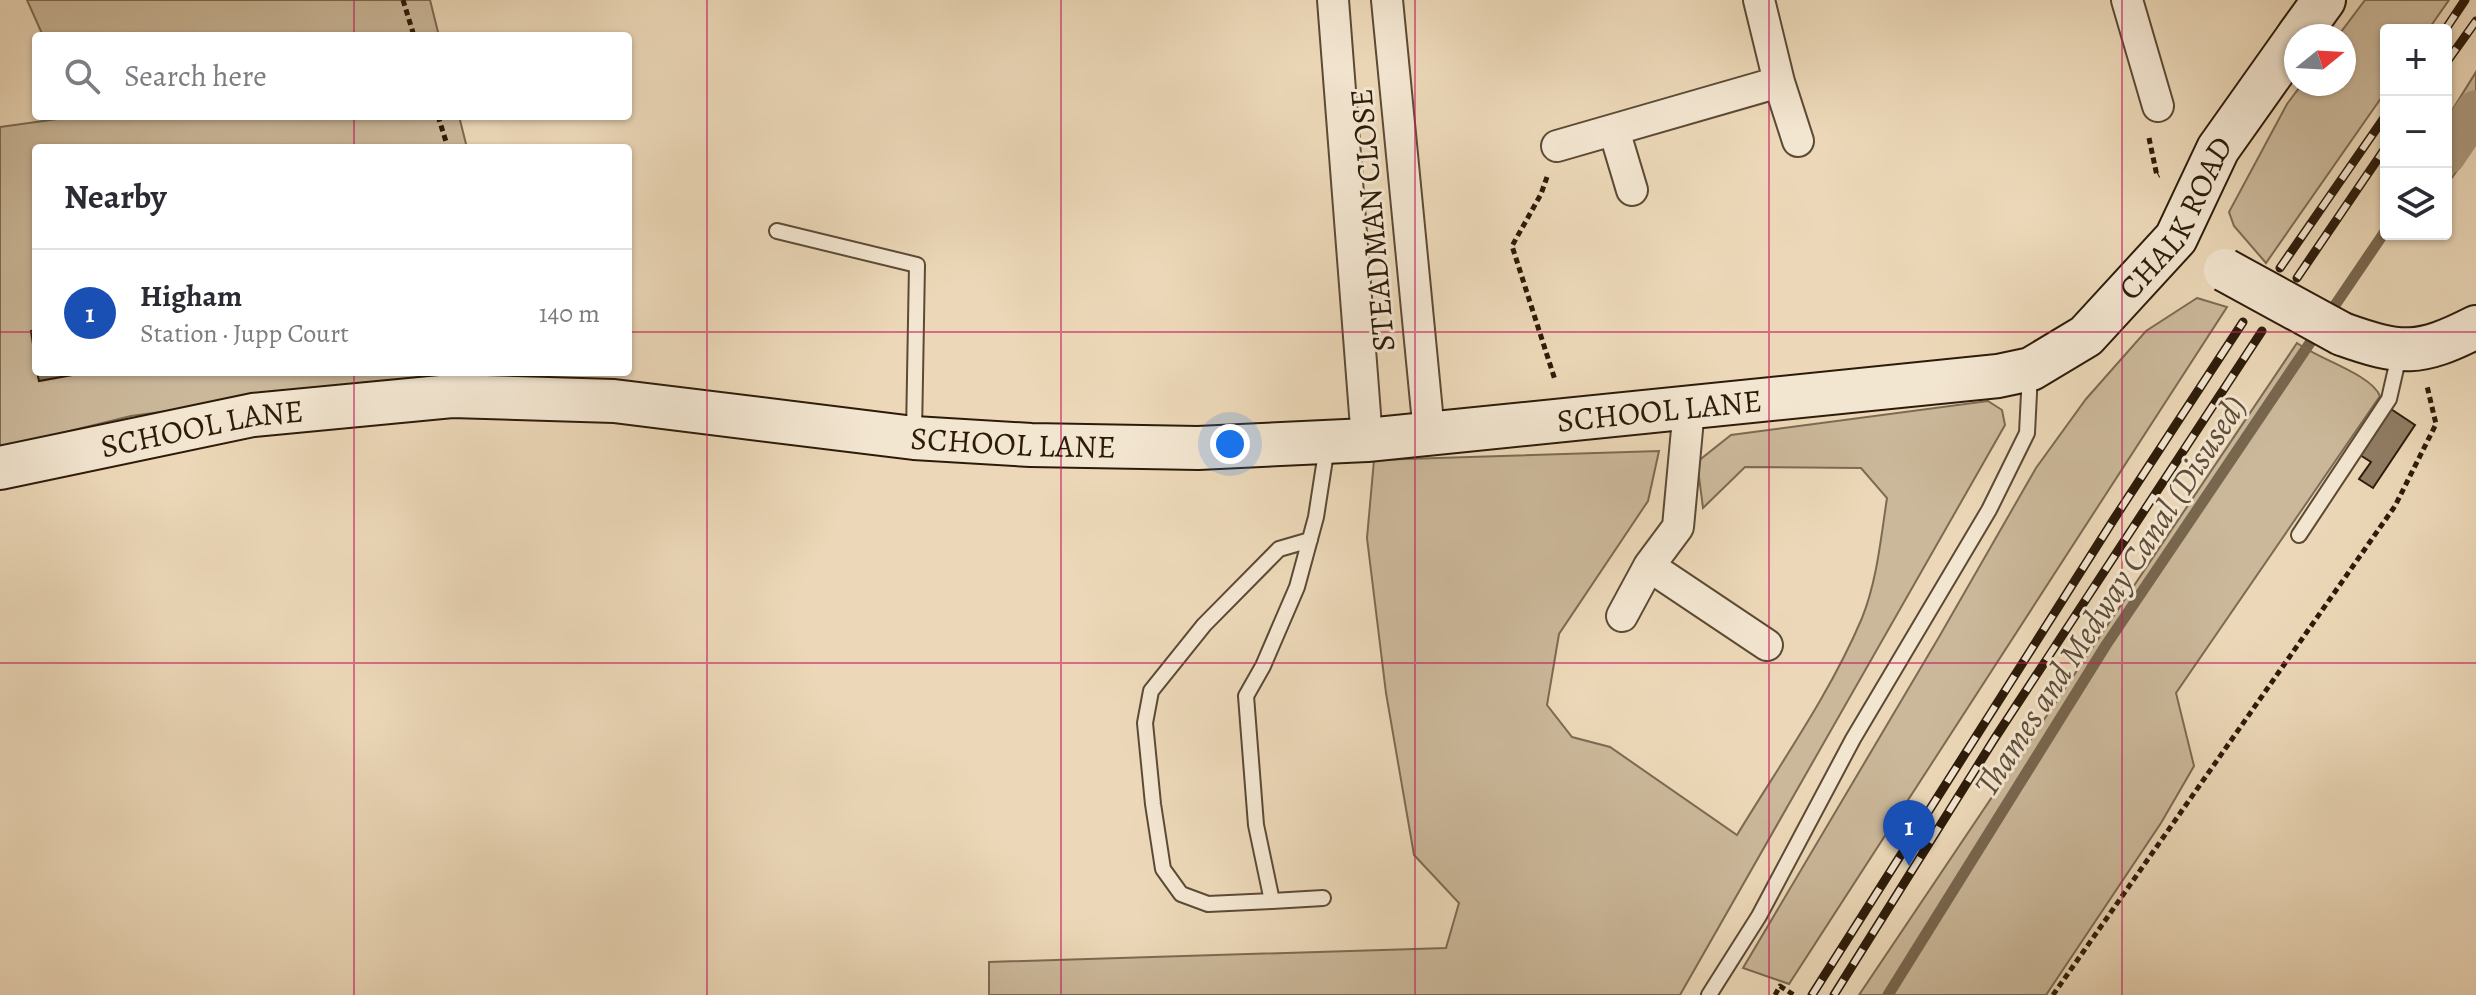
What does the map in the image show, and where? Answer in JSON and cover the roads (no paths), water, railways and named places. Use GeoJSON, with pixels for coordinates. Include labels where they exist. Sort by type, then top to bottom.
{"type":"FeatureCollection","features":[{"type":"Feature","properties":{"kind":"street"},"geometry":{"type":"LineString","coordinates":[[1333,0],[1347,441]]}},
{"type":"Feature","properties":{"kind":"street","name":"STEADMAN CLOSE"},"geometry":{"type":"LineString","coordinates":[[1387,0],[1429,433]]}},
{"type":"Feature","properties":{"kind":"street"},"geometry":{"type":"LineString","coordinates":[[1759,0],[1779,82],[1798,141]]}},
{"type":"Feature","properties":{"kind":"street"},"geometry":{"type":"LineString","coordinates":[[2127,0],[2158,106]]}},
{"type":"Feature","properties":{"kind":"street","name":"CHALK ROAD"},"geometry":{"type":"LineString","coordinates":[[2307,24],[2324,0]]}},
{"type":"Feature","properties":{"kind":"street","name":"CHALK ROAD"},"geometry":{"type":"LineString","coordinates":[[2031,369],[2086,336],[2176,238],[2218,149],[2284,56]]}},
{"type":"Feature","properties":{"kind":"street"},"geometry":{"type":"LineString","coordinates":[[1557,146],[1779,82]]}},
{"type":"Feature","properties":{"kind":"street"},"geometry":{"type":"LineString","coordinates":[[1614,130],[1632,190]]}},
{"type":"Feature","properties":{"kind":"street"},"geometry":{"type":"LineString","coordinates":[[2176,238],[2225,270],[2342,334],[2385,349],[2409,350],[2443,343],[2476,327]]}},
{"type":"Feature","properties":{"kind":"street","name":"SCHOOL LANE"},"geometry":{"type":"LineString","coordinates":[[0,468],[253,415],[452,396],[614,401],[914,438],[1031,445],[1198,448],[1347,441],[1568,421],[1989,378],[2031,369]]}},
{"type":"Feature","properties":{"kind":"street"},"geometry":{"type":"LineString","coordinates":[[1622,616],[1649,566],[1678,527],[1689,408]]}},
{"type":"Feature","properties":{"kind":"street"},"geometry":{"type":"LineString","coordinates":[[1649,566],[1767,645]]}},
{"type":"Feature","properties":{"kind":"lane"},"geometry":{"type":"LineString","coordinates":[[777,231],[917,265],[914,438]]}},
{"type":"Feature","properties":{"kind":"lane"},"geometry":{"type":"LineString","coordinates":[[2299,535],[2389,399],[2409,350]]}},
{"type":"Feature","properties":{"kind":"lane"},"geometry":{"type":"LineString","coordinates":[[1709,995],[1759,916],[1853,739],[1989,510],[2027,433],[2031,369]]}},
{"type":"Feature","properties":{"kind":"lane"},"geometry":{"type":"LineString","coordinates":[[1272,901],[1256,825],[1246,696],[1263,666],[1297,587],[1310,540],[1347,441]]}},
{"type":"Feature","properties":{"kind":"lane"},"geometry":{"type":"LineString","coordinates":[[1310,540],[1279,549],[1204,625],[1151,691],[1145,723],[1163,869],[1181,894],[1208,904],[1323,898]]}},
{"type":"Feature","properties":{"kind":"waterway"},"geometry":{"type":"LineString","coordinates":[[2452,146],[2476,110]]}},
{"type":"Feature","properties":{"kind":"waterway","name":"Thames and Medway Canal (Disused)"},"geometry":{"type":"LineString","coordinates":[[2327,317],[2380,239]]}},
{"type":"Feature","properties":{"kind":"waterway","name":"Thames and Medway Canal (Disused)"},"geometry":{"type":"LineString","coordinates":[[1888,995],[2106,645],[2318,331]]}},
{"type":"Feature","properties":{"kind":"railway"},"geometry":{"type":"LineString","coordinates":[[2449,24],[2465,0]]}},
{"type":"Feature","properties":{"kind":"railway"},"geometry":{"type":"LineString","coordinates":[[2452,55],[2476,21]]}},
{"type":"Feature","properties":{"kind":"railway"},"geometry":{"type":"LineString","coordinates":[[2280,268],[2380,124]]}},
{"type":"Feature","properties":{"kind":"railway"},"geometry":{"type":"LineString","coordinates":[[2297,278],[2380,156]]}},
{"type":"Feature","properties":{"kind":"railway"},"geometry":{"type":"LineString","coordinates":[[1812,995],[2243,322]]}},
{"type":"Feature","properties":{"kind":"railway"},"geometry":{"type":"LineString","coordinates":[[1834,995],[1995,738],[2262,331]]}},
{"type":"Feature","properties":{"kind":"place","name":"Higham"},"geometry":{"type":"Point","coordinates":[1909,866]}}]}
